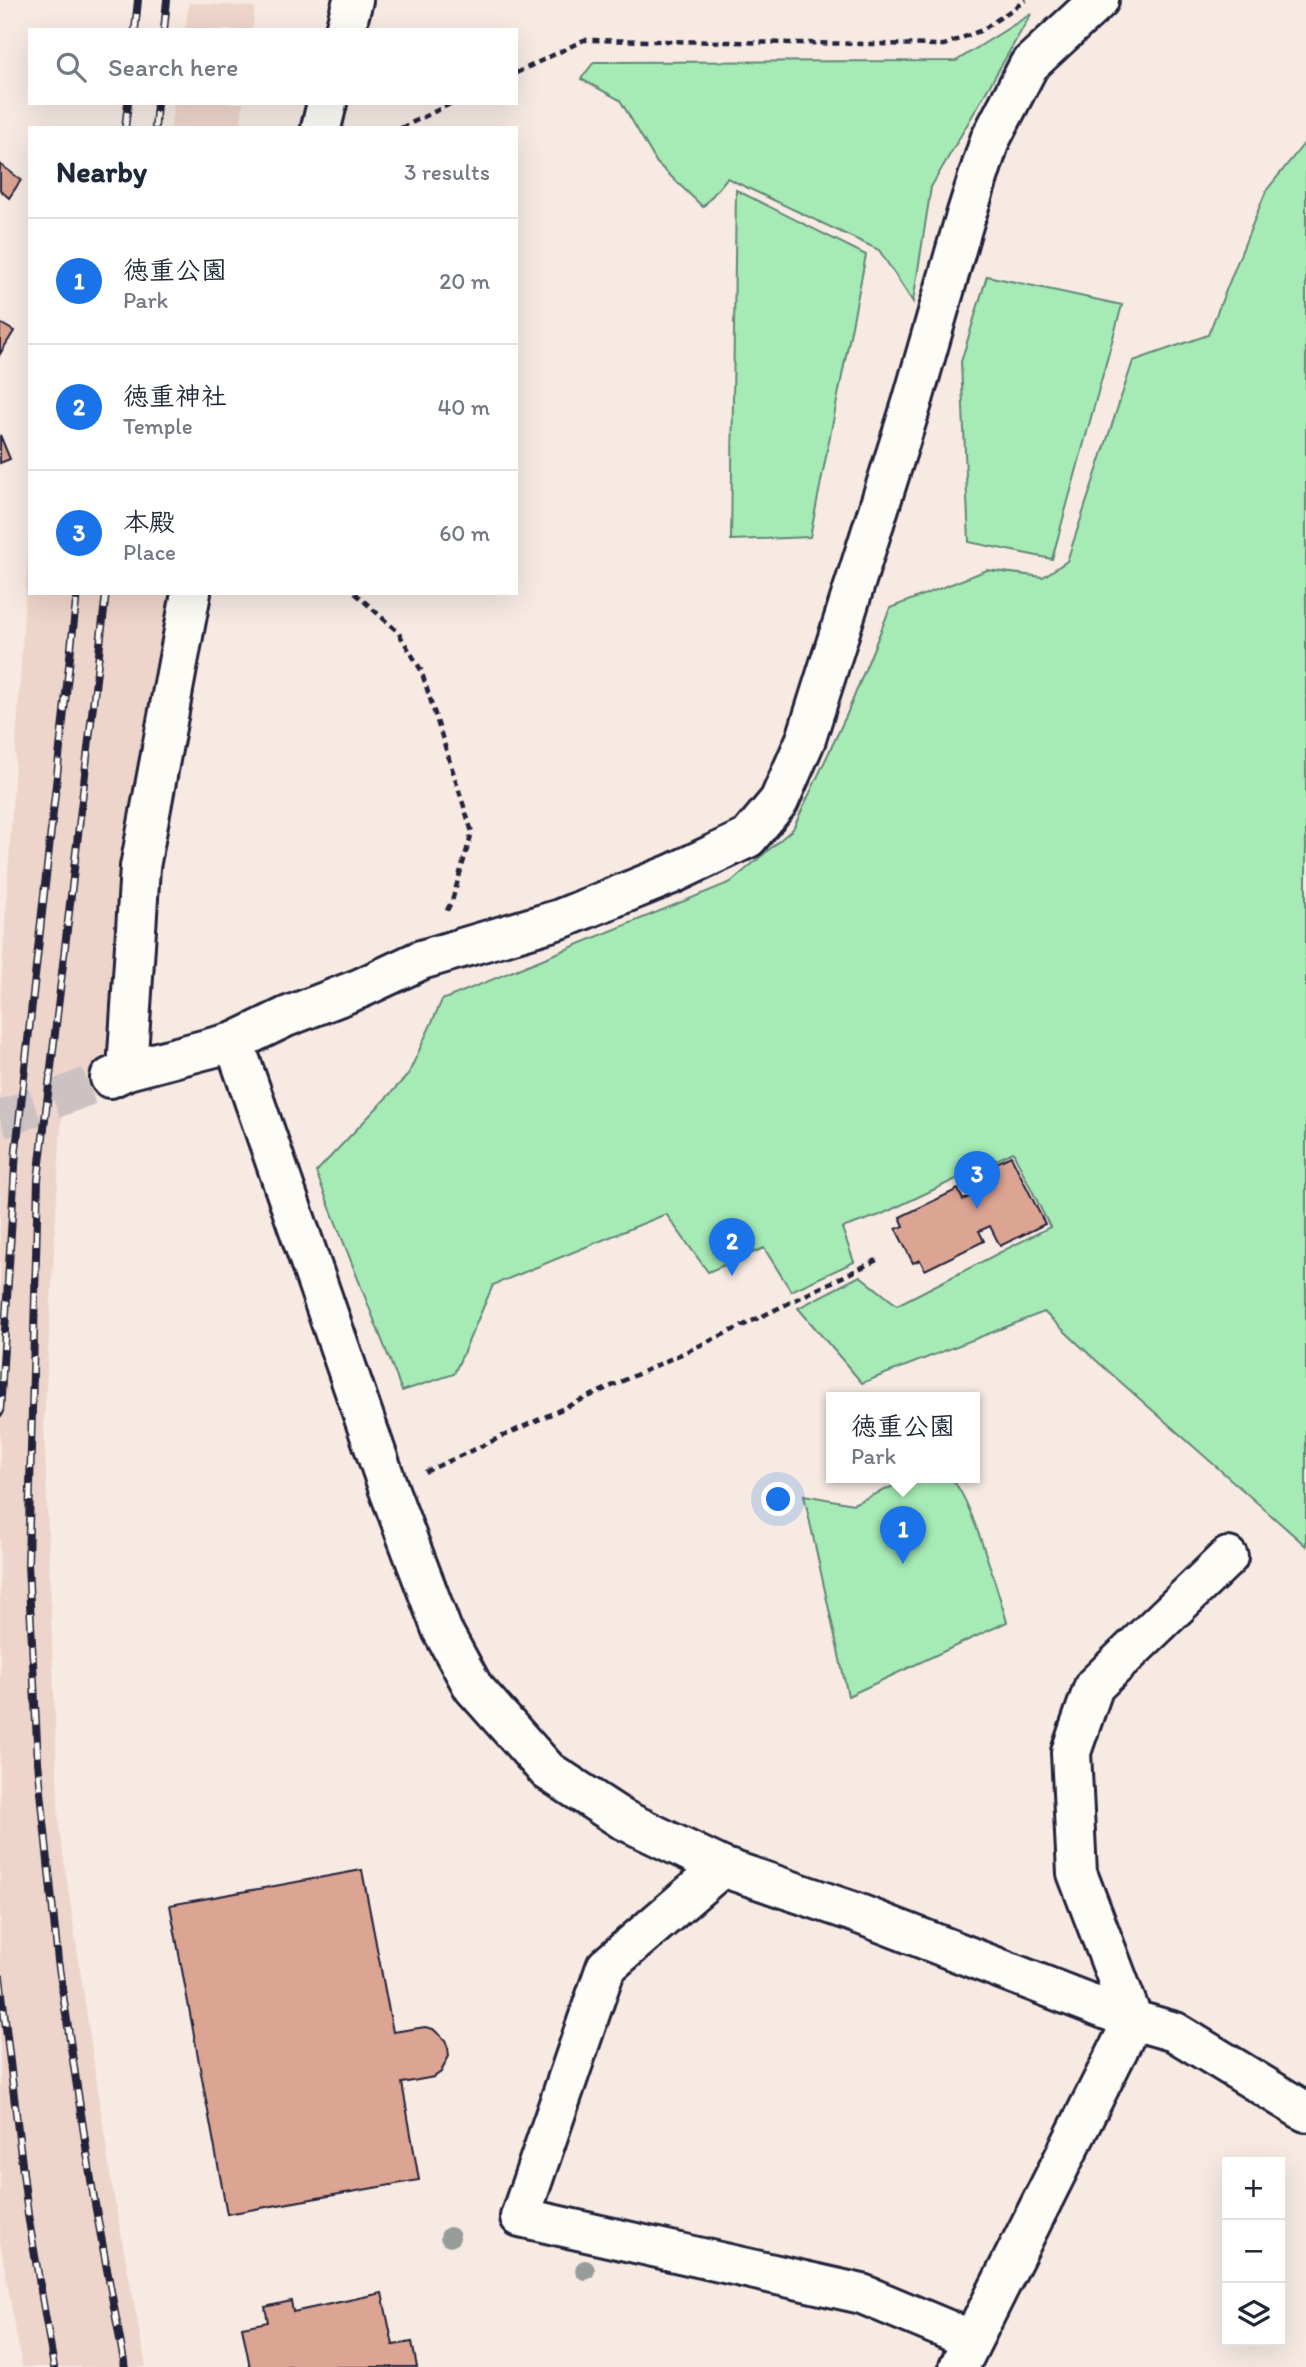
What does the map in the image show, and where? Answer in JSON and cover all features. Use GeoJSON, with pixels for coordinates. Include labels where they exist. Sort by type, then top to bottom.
{"type":"FeatureCollection","features":[{"type":"Feature","properties":{"kind":"street"},"geometry":{"type":"LineString","coordinates":[[346,28],[353,0]]}},
{"type":"Feature","properties":{"kind":"street"},"geometry":{"type":"LineString","coordinates":[[191,595],[140,867],[119,1074],[234,1042],[421,960],[560,919],[672,874],[748,838],[779,801],[806,739],[912,402],[990,140],[1029,65],[1099,0]]}},
{"type":"Feature","properties":{"kind":"street"},"geometry":{"type":"LineString","coordinates":[[321,126],[327,105]]}},
{"type":"Feature","properties":{"kind":"street"},"geometry":{"type":"LineString","coordinates":[[234,1042],[399,1515],[442,1630],[473,1687],[548,1771],[622,1819],[722,1867],[853,1912],[1133,2020],[1175,2032],[1306,2112]]}},
{"type":"Feature","properties":{"kind":"street"},"geometry":{"type":"LineString","coordinates":[[722,1867],[606,1967],[520,2217],[862,2294],[965,2354],[1133,2020],[1077,1873],[1071,1752],[1094,1686],[1228,1557]]}},
{"type":"Feature","properties":{"kind":"path"},"geometry":{"type":"LineString","coordinates":[[518,71],[583,40],[944,45],[982,30],[1026,0]]}},
{"type":"Feature","properties":{"kind":"path"},"geometry":{"type":"LineString","coordinates":[[405,126],[448,105]]}},
{"type":"Feature","properties":{"kind":"path"},"geometry":{"type":"LineString","coordinates":[[357,595],[398,632],[421,670],[472,832],[452,901],[421,960]]}},
{"type":"Feature","properties":{"kind":"path"},"geometry":{"type":"LineString","coordinates":[[456,1457],[742,1326],[880,1259]]}},
{"type":"Feature","properties":{"kind":"shaded area"},"geometry":{"type":"Polygon","coordinates":[[[189,3],[255,7],[252,28],[185,28],[189,3]]]}},
{"type":"Feature","properties":{"kind":"shaded area"},"geometry":{"type":"Polygon","coordinates":[[[174,105],[243,105],[240,126],[171,126],[174,105]]]}},
{"type":"Feature","properties":{"kind":"shaded area"},"geometry":{"type":"Polygon","coordinates":[[[28,550],[28,595],[176,595],[108,1092],[62,1110],[44,1423],[59,1827],[112,2186],[146,2367],[22,2367],[0,2242],[0,1006],[28,550]]]}},
{"type":"Feature","properties":{"kind":"green space"},"geometry":{"type":"Polygon","coordinates":[[[1031,14],[931,187],[913,302],[879,250],[727,178],[703,207],[657,163],[620,100],[581,79],[594,62],[956,61],[1031,14]]]}},
{"type":"Feature","properties":{"kind":"green space"},"geometry":{"type":"Polygon","coordinates":[[[1306,141],[1306,1546],[1044,1312],[862,1383],[798,1308],[860,1276],[897,1305],[1050,1227],[1013,1152],[880,1215],[842,1228],[854,1262],[791,1291],[764,1248],[708,1272],[666,1214],[493,1285],[454,1374],[402,1391],[316,1172],[408,1075],[442,1000],[731,882],[793,829],[847,714],[890,608],[987,570],[1043,577],[1067,561],[1133,361],[1208,335],[1266,191],[1306,141]]]}},
{"type":"Feature","properties":{"kind":"green space"},"geometry":{"type":"Polygon","coordinates":[[[736,190],[866,255],[810,537],[731,540],[736,190]]]}},
{"type":"Feature","properties":{"kind":"green space"},"geometry":{"type":"Polygon","coordinates":[[[987,276],[1122,305],[1052,559],[969,542],[961,362],[987,276]]]}},
{"type":"Feature","properties":{"kind":"green space"},"geometry":{"type":"Polygon","coordinates":[[[900,1483],[954,1483],[966,1501],[983,1544],[1007,1622],[848,1696],[804,1495],[853,1504],[900,1483]]]}},
{"type":"Feature","properties":{"kind":"building"},"geometry":{"type":"Polygon","coordinates":[[[0,164],[21,180],[9,198],[0,190],[0,164]]]}},
{"type":"Feature","properties":{"kind":"building"},"geometry":{"type":"Polygon","coordinates":[[[0,323],[14,331],[0,354],[0,323]]]}},
{"type":"Feature","properties":{"kind":"building"},"geometry":{"type":"Polygon","coordinates":[[[0,435],[10,459],[0,463],[0,435]]]}},
{"type":"Feature","properties":{"kind":"building"},"geometry":{"type":"Polygon","coordinates":[[[1011,1156],[1045,1224],[1000,1246],[990,1226],[979,1231],[984,1241],[925,1270],[920,1260],[913,1263],[896,1229],[904,1226],[900,1217],[958,1189],[963,1200],[975,1194],[967,1177],[1011,1156]]]}},
{"type":"Feature","properties":{"kind":"building"},"geometry":{"type":"Polygon","coordinates":[[[362,1870],[393,2032],[425,2027],[433,2029],[445,2040],[448,2048],[449,2056],[441,2072],[434,2077],[402,2083],[419,2180],[227,2214],[170,1905],[362,1870]]]}},
{"type":"Feature","properties":{"kind":"building"},"geometry":{"type":"Polygon","coordinates":[[[382,2293],[393,2345],[412,2342],[417,2367],[250,2367],[242,2327],[268,2322],[265,2307],[291,2301],[293,2312],[382,2293]]]}},
{"type":"Feature","properties":{"kind":"tunnel"},"geometry":{"type":"LineString","coordinates":[[0,1120],[110,1078]]}},
{"type":"Feature","properties":{"kind":"railway"},"geometry":{"type":"LineString","coordinates":[[135,28],[138,0]]}},
{"type":"Feature","properties":{"kind":"railway"},"geometry":{"type":"LineString","coordinates":[[164,28],[167,0]]}},
{"type":"Feature","properties":{"kind":"railway"},"geometry":{"type":"LineString","coordinates":[[125,126],[128,105]]}},
{"type":"Feature","properties":{"kind":"railway"},"geometry":{"type":"LineString","coordinates":[[155,126],[157,105]]}},
{"type":"Feature","properties":{"kind":"railway"},"geometry":{"type":"LineString","coordinates":[[0,1413],[16,1150],[77,595]]}},
{"type":"Feature","properties":{"kind":"railway"},"geometry":{"type":"LineString","coordinates":[[106,595],[38,1180],[28,1564],[38,1762],[58,1961],[93,2193],[125,2367]]}},
{"type":"Feature","properties":{"kind":"railway"},"geometry":{"type":"LineString","coordinates":[[0,1977],[28,2215],[54,2367]]}},
{"type":"Feature","properties":{"kind":"place","name":"本殿"},"geometry":{"type":"Point","coordinates":[977,1209]}},
{"type":"Feature","properties":{"kind":"place","name":"徳重神社"},"geometry":{"type":"Point","coordinates":[732,1276]}},
{"type":"Feature","properties":{"kind":"place","name":"徳重公園"},"geometry":{"type":"Point","coordinates":[903,1564]}}]}
